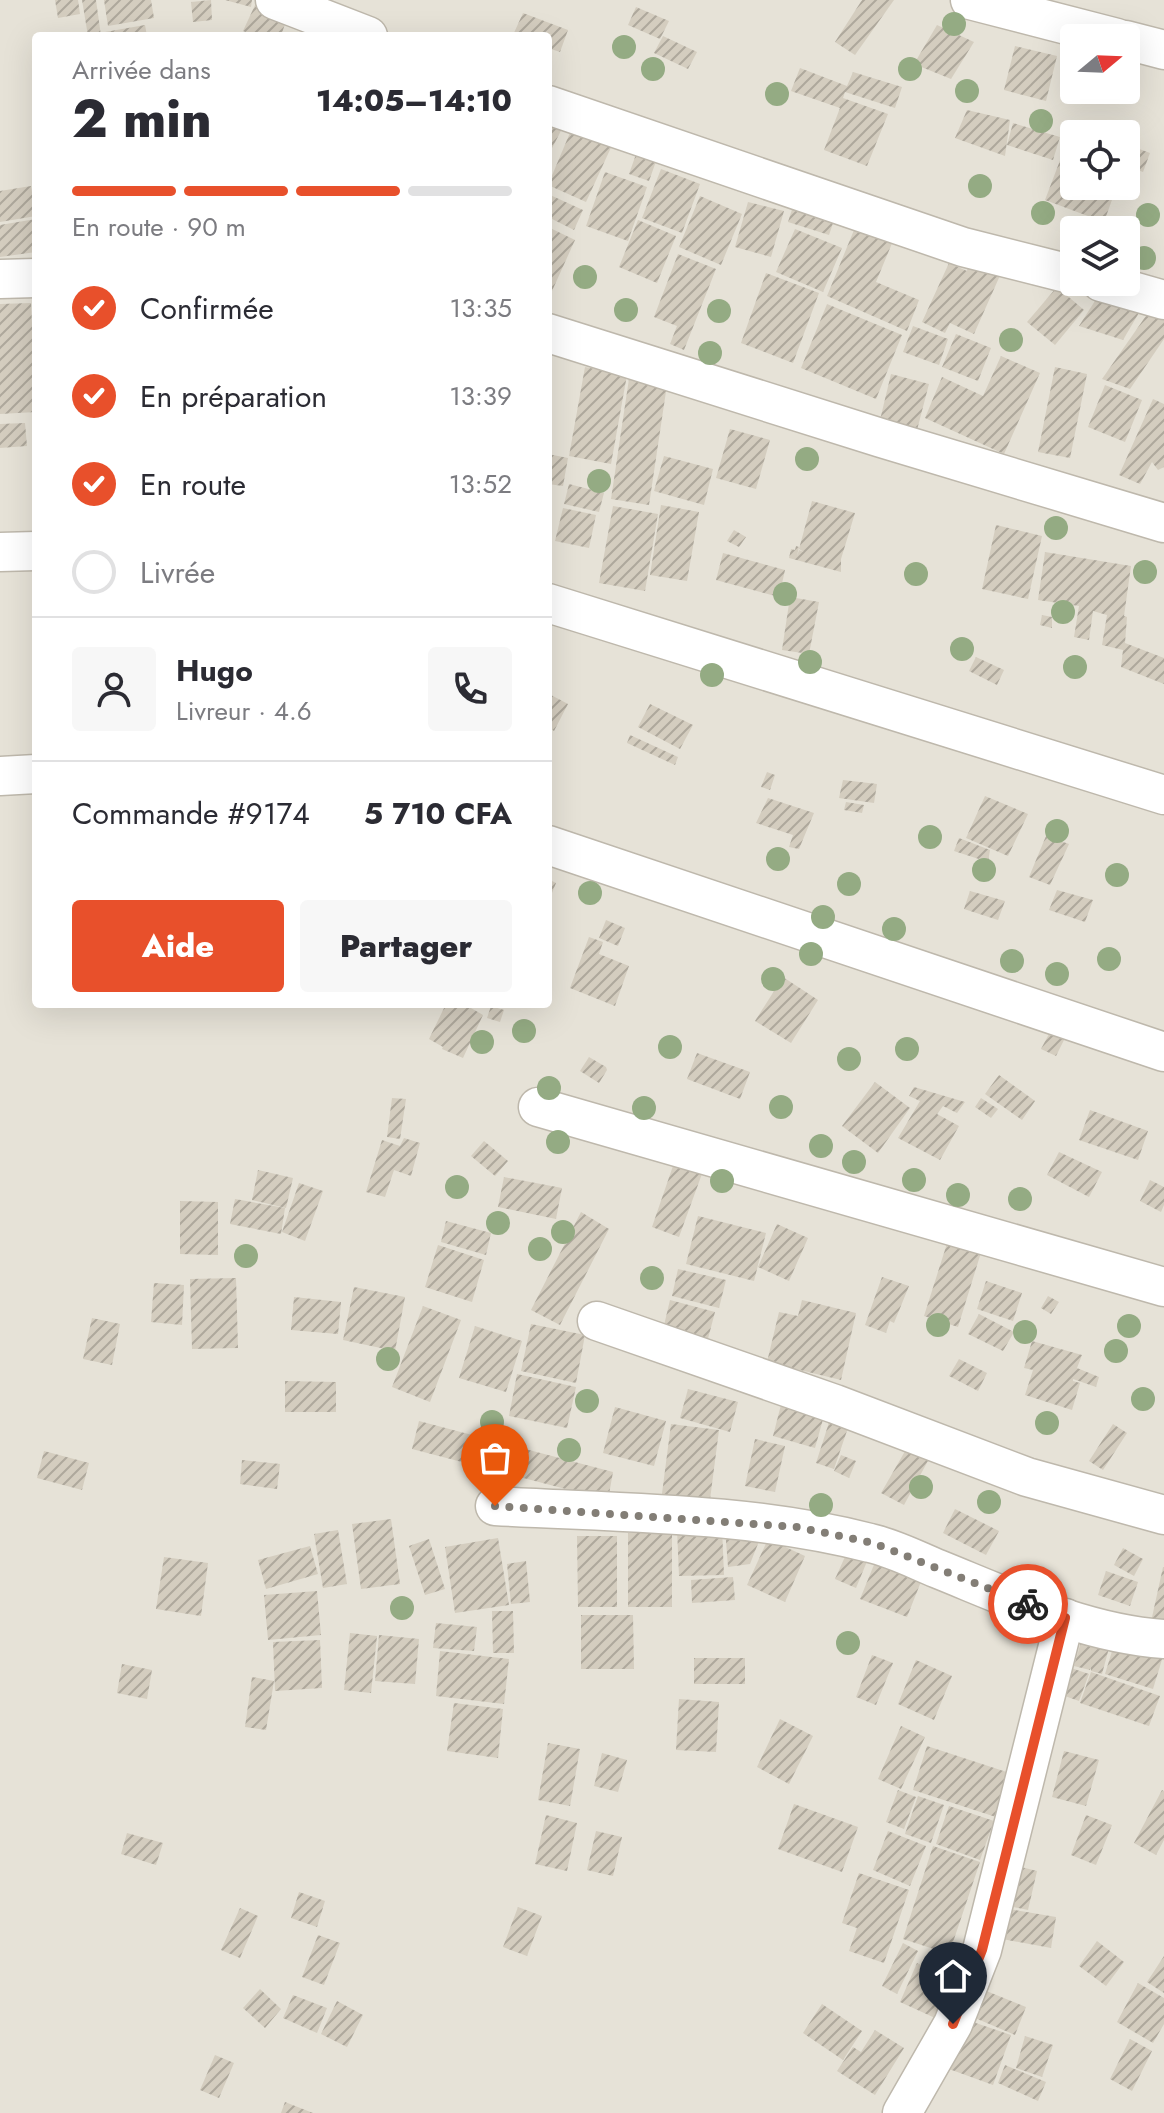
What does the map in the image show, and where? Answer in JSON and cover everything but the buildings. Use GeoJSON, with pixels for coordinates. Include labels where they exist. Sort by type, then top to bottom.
{"type":"FeatureCollection","features":[{"type":"Feature","properties":{"kind":"street"},"geometry":{"type":"LineString","coordinates":[[275,0],[358,32]]}},
{"type":"Feature","properties":{"kind":"street"},"geometry":{"type":"LineString","coordinates":[[992,3],[1067,24]]}},
{"type":"Feature","properties":{"kind":"street"},"geometry":{"type":"LineString","coordinates":[[1140,44],[1164,50]]}},
{"type":"Feature","properties":{"kind":"street"},"geometry":{"type":"LineString","coordinates":[[552,106],[963,247],[1060,271]]}},
{"type":"Feature","properties":{"kind":"street"},"geometry":{"type":"LineString","coordinates":[[0,279],[32,278]]}},
{"type":"Feature","properties":{"kind":"street"},"geometry":{"type":"LineString","coordinates":[[1140,293],[1164,300]]}},
{"type":"Feature","properties":{"kind":"street"},"geometry":{"type":"LineString","coordinates":[[552,334],[1164,523]]}},
{"type":"Feature","properties":{"kind":"street"},"geometry":{"type":"LineString","coordinates":[[0,552],[32,551]]}},
{"type":"Feature","properties":{"kind":"street"},"geometry":{"type":"LineString","coordinates":[[552,604],[1164,795]]}},
{"type":"Feature","properties":{"kind":"street"},"geometry":{"type":"LineString","coordinates":[[0,776],[32,774]]}},
{"type":"Feature","properties":{"kind":"street"},"geometry":{"type":"LineString","coordinates":[[552,846],[1164,1052]]}},
{"type":"Feature","properties":{"kind":"street"},"geometry":{"type":"LineString","coordinates":[[538,1107],[1164,1287]]}},
{"type":"Feature","properties":{"kind":"street"},"geometry":{"type":"LineString","coordinates":[[597,1321],[835,1404],[1027,1477],[1164,1515]]}},
{"type":"Feature","properties":{"kind":"street"},"geometry":{"type":"LineString","coordinates":[[495,1506],[797,1527],[873,1543],[1065,1618],[1129,1637],[1164,1639]]}},
{"type":"Feature","properties":{"kind":"street"},"geometry":{"type":"LineString","coordinates":[[902,2113],[953,2024],[982,1950],[1065,1618]]}},
{"type":"Feature","properties":{"kind":"shaded area"},"geometry":{"type":"Polygon","coordinates":[[[0,0],[1164,0],[1164,2113],[0,2113],[0,0]]]}},
{"type":"Feature","properties":{"kind":"way so far"},"geometry":{"type":"LineString","coordinates":[[495,1506],[797,1527],[873,1543],[1028,1604]]}},
{"type":"Feature","properties":{"kind":"route"},"geometry":{"type":"LineString","coordinates":[[953,2024],[982,1950],[995,1903],[1065,1618],[1028,1604]]}}]}
